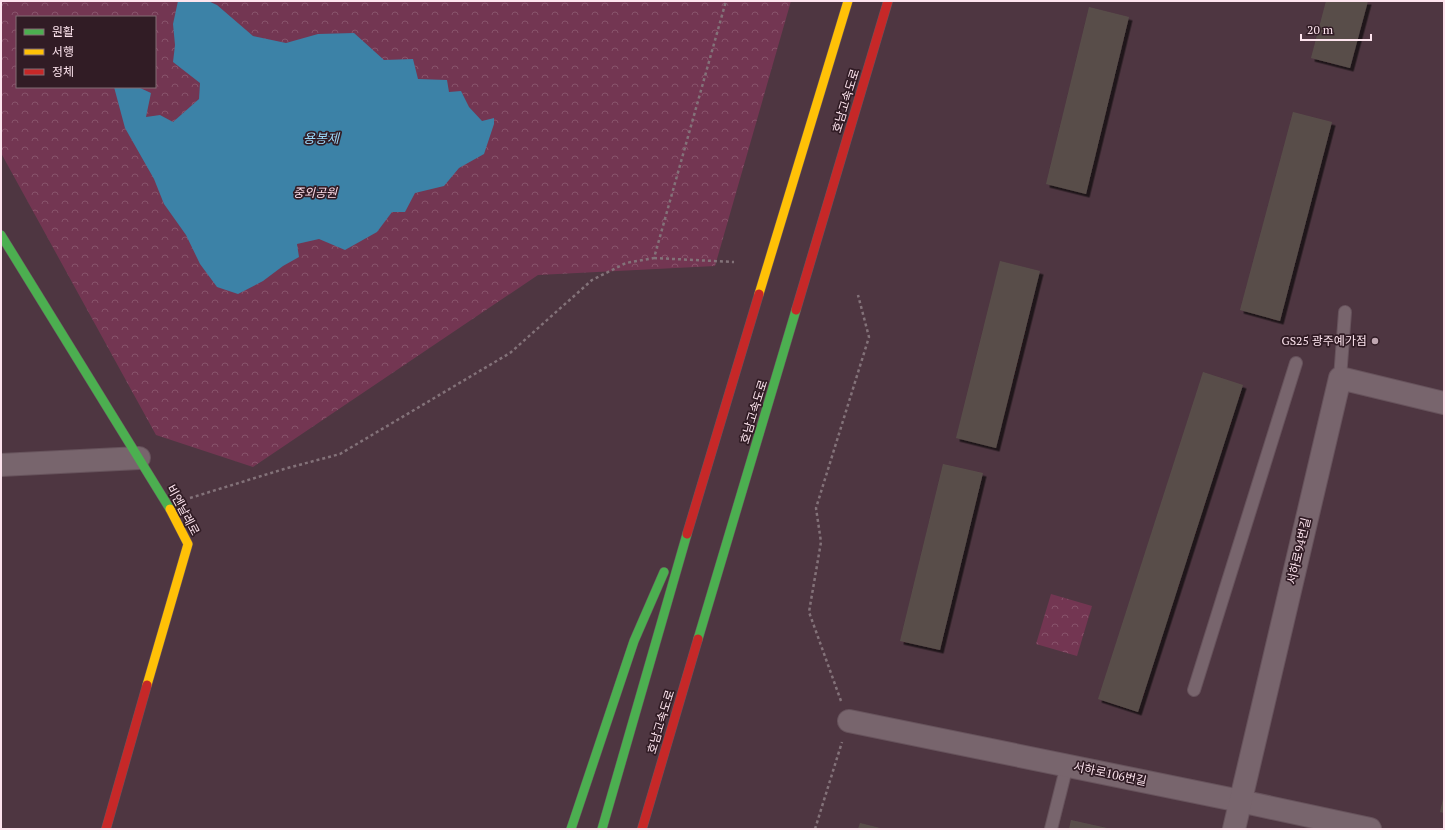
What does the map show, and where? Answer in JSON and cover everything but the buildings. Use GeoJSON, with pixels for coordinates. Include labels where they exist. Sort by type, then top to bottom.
{"type":"FeatureCollection","features":[{"type":"Feature","properties":{"kind":"main road"},"geometry":{"type":"LineString","coordinates":[[602,829],[697,498],[848,1]]}},
{"type":"Feature","properties":{"kind":"main road","name":"호남고속도로"},"geometry":{"type":"LineString","coordinates":[[642,829],[888,1]]}},
{"type":"Feature","properties":{"kind":"main road","name":"비엔날레로"},"geometry":{"type":"LineString","coordinates":[[1,235],[168,504],[188,544],[106,829]]}},
{"type":"Feature","properties":{"kind":"main road"},"geometry":{"type":"LineString","coordinates":[[571,829],[634,641],[697,498]]}},
{"type":"Feature","properties":{"kind":"street"},"geometry":{"type":"LineString","coordinates":[[1340,378],[1444,403]]}},
{"type":"Feature","properties":{"kind":"street","name":"서하로94번길"},"geometry":{"type":"LineString","coordinates":[[1234,829],[1340,378]]}},
{"type":"Feature","properties":{"kind":"street"},"geometry":{"type":"LineString","coordinates":[[1,465],[139,458]]}},
{"type":"Feature","properties":{"kind":"street","name":"서하로106번길"},"geometry":{"type":"LineString","coordinates":[[849,721],[1370,829]]}},
{"type":"Feature","properties":{"kind":"lane"},"geometry":{"type":"LineString","coordinates":[[1340,378],[1345,312]]}},
{"type":"Feature","properties":{"kind":"lane"},"geometry":{"type":"LineString","coordinates":[[1194,690],[1296,363]]}},
{"type":"Feature","properties":{"kind":"lane"},"geometry":{"type":"LineString","coordinates":[[1052,829],[1067,765]]}},
{"type":"Feature","properties":{"kind":"path"},"geometry":{"type":"LineString","coordinates":[[654,258],[726,1]]}},
{"type":"Feature","properties":{"kind":"path"},"geometry":{"type":"LineString","coordinates":[[168,504],[284,469],[340,454],[510,353],[592,280],[626,263],[654,258],[734,262]]}},
{"type":"Feature","properties":{"kind":"path"},"geometry":{"type":"LineString","coordinates":[[815,829],[849,721],[809,612],[821,542],[816,508],[869,337],[858,295]]}},
{"type":"Feature","properties":{"kind":"green space","name":"중외공원"},"geometry":{"type":"Polygon","coordinates":[[[1,1],[791,1],[715,266],[538,275],[253,467],[156,435],[1,153],[1,1]]]}},
{"type":"Feature","properties":{"kind":"green space"},"geometry":{"type":"Polygon","coordinates":[[[1051,594],[1092,606],[1077,656],[1036,644],[1051,594]]]}},
{"type":"Feature","properties":{"kind":"water","name":"용봉제"},"geometry":{"type":"Polygon","coordinates":[[[178,1],[208,1],[217,5],[253,36],[286,43],[318,34],[354,33],[384,60],[413,59],[418,79],[447,80],[449,92],[461,91],[469,107],[482,121],[494,118],[494,124],[484,154],[459,168],[444,186],[415,193],[405,212],[392,212],[377,232],[345,250],[319,239],[297,244],[299,257],[283,266],[263,281],[238,294],[217,287],[200,264],[186,235],[164,204],[154,179],[125,128],[114,88],[140,88],[151,93],[146,117],[160,115],[173,122],[199,99],[200,83],[173,62],[175,45],[173,24],[178,1]]]}},
{"type":"Feature","properties":{"kind":"traffic: fast"},"geometry":{"type":"LineString","coordinates":[[1,235],[170,509]]}},
{"type":"Feature","properties":{"kind":"traffic: fast"},"geometry":{"type":"LineString","coordinates":[[698,639],[796,310]]}},
{"type":"Feature","properties":{"kind":"traffic: fast"},"geometry":{"type":"LineString","coordinates":[[602,829],[687,534]]}},
{"type":"Feature","properties":{"kind":"traffic: fast"},"geometry":{"type":"LineString","coordinates":[[571,829],[634,641],[664,572]]}},
{"type":"Feature","properties":{"kind":"traffic: slow"},"geometry":{"type":"LineString","coordinates":[[759,294],[848,1]]}},
{"type":"Feature","properties":{"kind":"traffic: slow"},"geometry":{"type":"LineString","coordinates":[[147,685],[188,544],[170,509]]}},
{"type":"Feature","properties":{"kind":"traffic: jam"},"geometry":{"type":"LineString","coordinates":[[796,310],[888,1]]}},
{"type":"Feature","properties":{"kind":"traffic: jam"},"geometry":{"type":"LineString","coordinates":[[687,534],[759,294]]}},
{"type":"Feature","properties":{"kind":"traffic: jam"},"geometry":{"type":"LineString","coordinates":[[642,829],[698,639]]}},
{"type":"Feature","properties":{"kind":"traffic: jam"},"geometry":{"type":"LineString","coordinates":[[106,829],[147,685]]}},
{"type":"Feature","properties":{"kind":"place","name":"GS25 광주예가점"},"geometry":{"type":"Point","coordinates":[1375,341]}}]}
